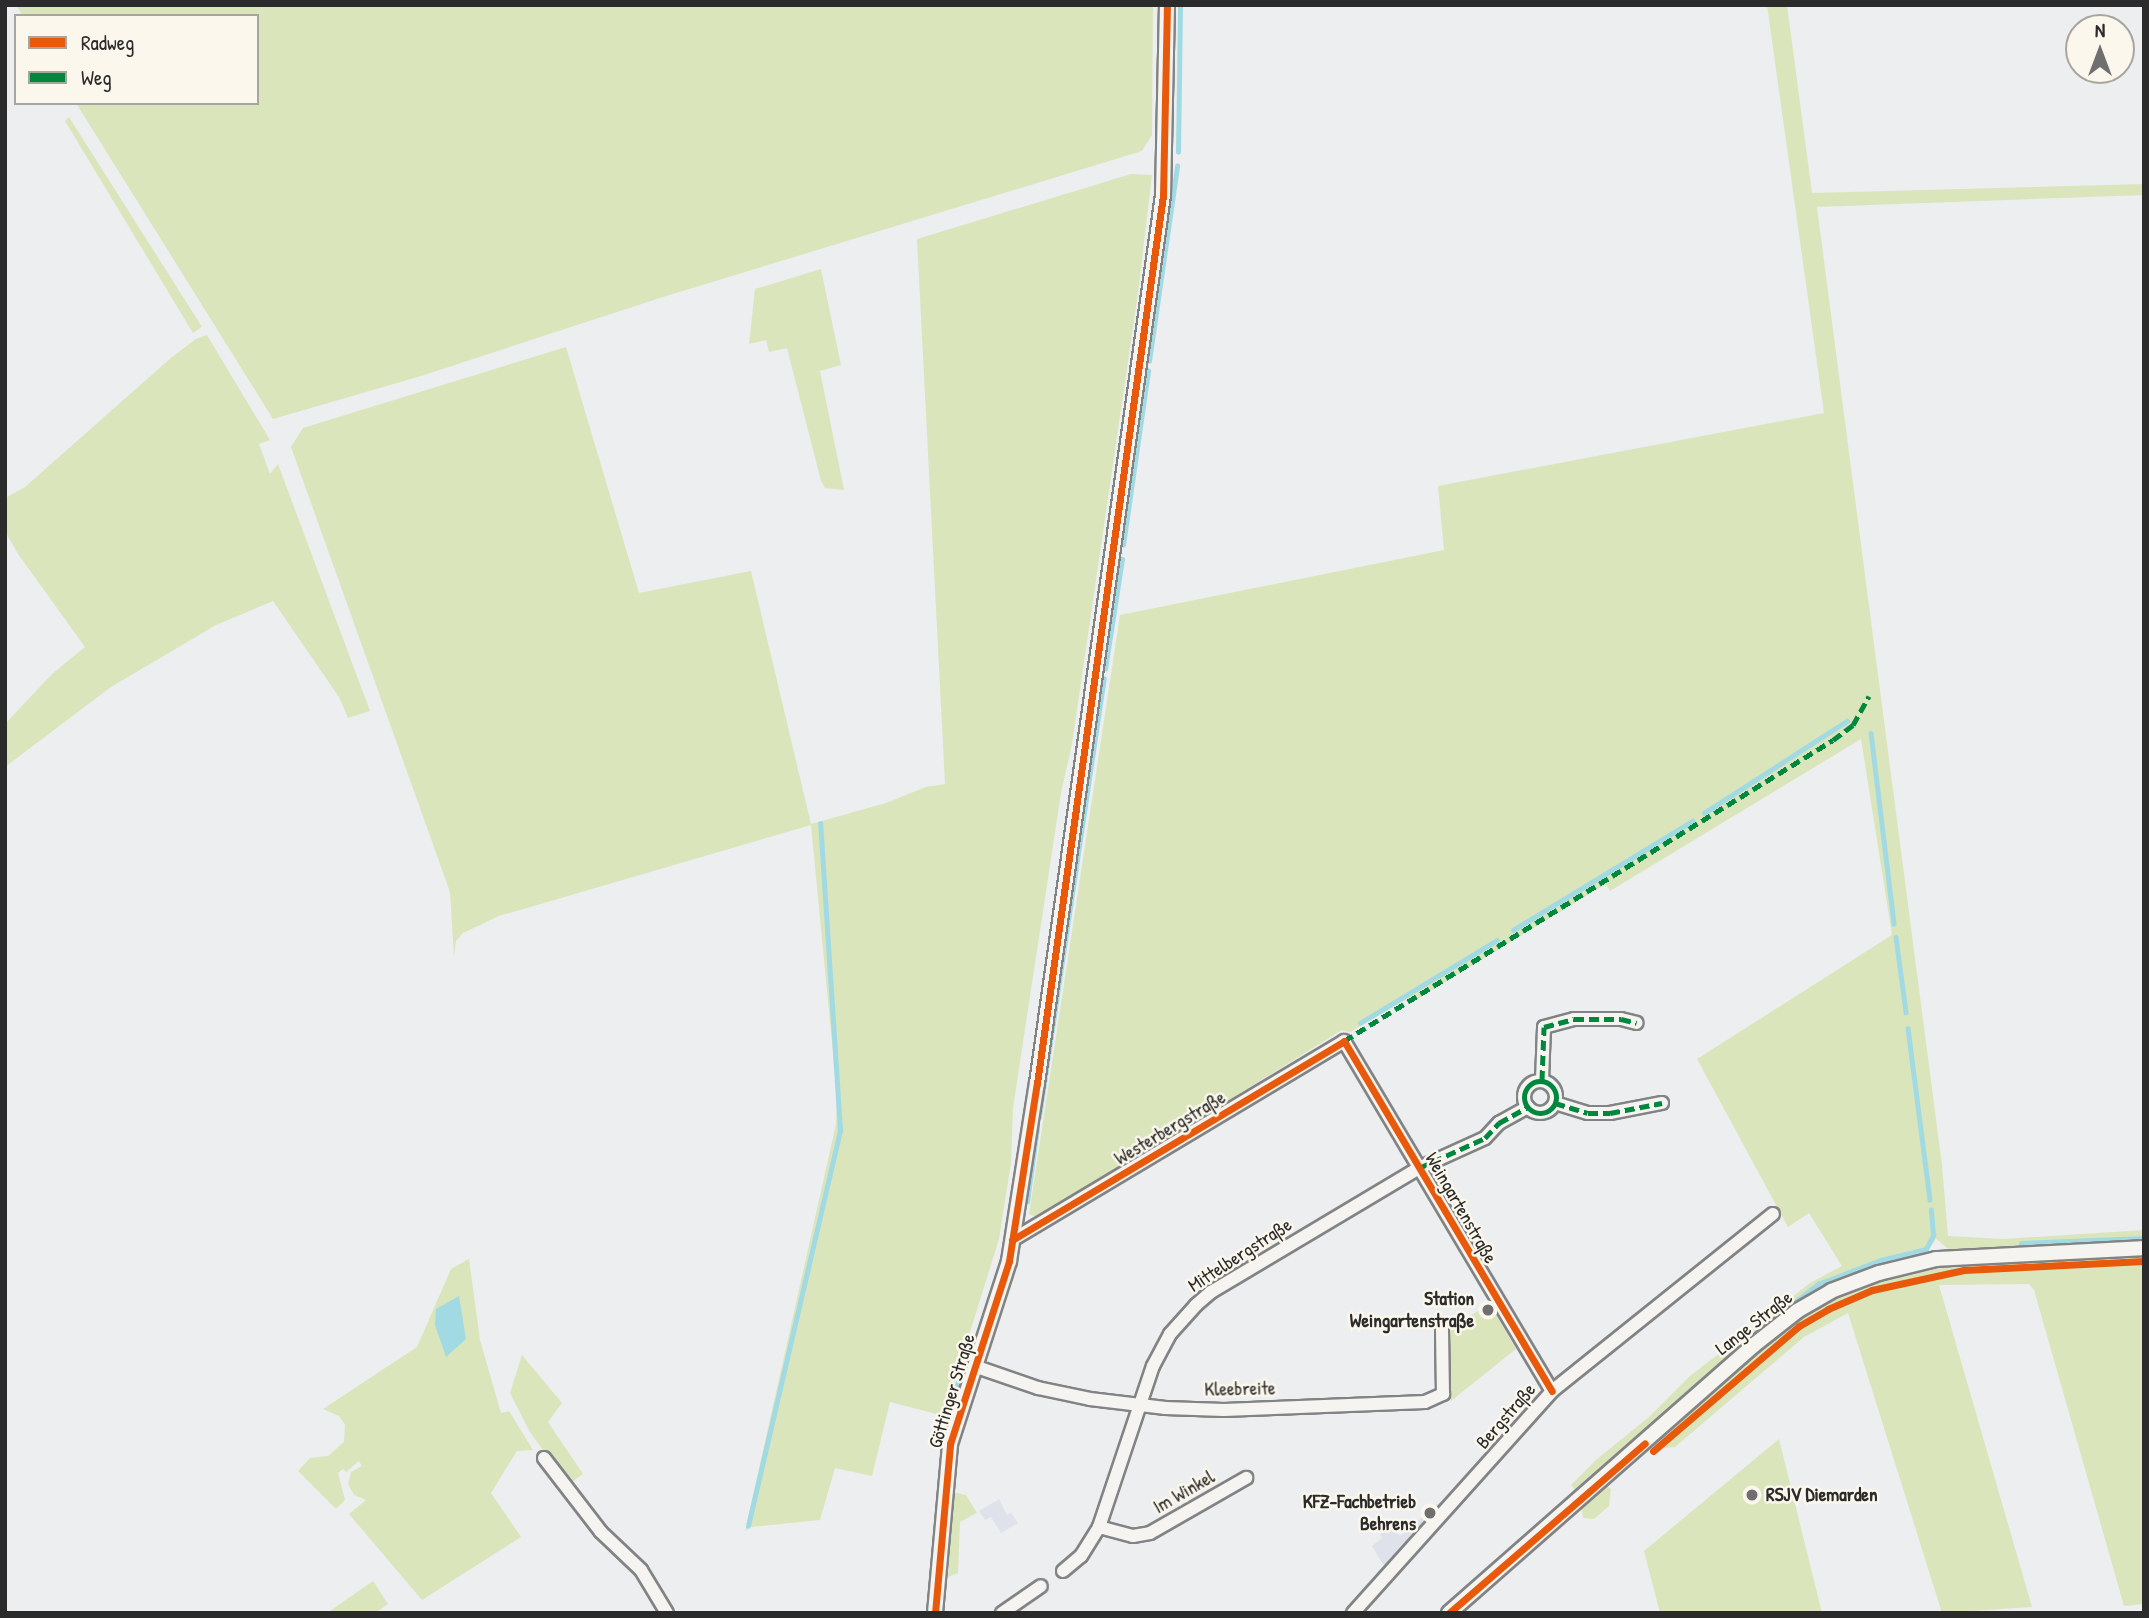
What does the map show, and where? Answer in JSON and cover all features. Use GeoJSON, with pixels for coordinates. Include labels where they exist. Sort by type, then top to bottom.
{"type":"FeatureCollection","features":[{"type":"Feature","properties":{"kind":"street","name":"Göttinger Straße"},"geometry":{"type":"LineString","coordinates":[[935,1613],[946,1468],[957,1417],[1009,1261],[1021,1183],[1163,195],[1167,5]]}},
{"type":"Feature","properties":{"kind":"street"},"geometry":{"type":"LineString","coordinates":[[1542,1080],[1544,1027],[1574,1019],[1621,1019],[1637,1023]]}},
{"type":"Feature","properties":{"kind":"street","name":"Weingartenstraße"},"geometry":{"type":"LineString","coordinates":[[1344,1041],[1552,1391]]}},
{"type":"Feature","properties":{"kind":"street","name":"Westerbergstraße"},"geometry":{"type":"LineString","coordinates":[[1012,1240],[1344,1041]]}},
{"type":"Feature","properties":{"kind":"street"},"geometry":{"type":"LineString","coordinates":[[1542,1080],[1555,1090],[1555,1103],[1543,1113],[1528,1107],[1524,1098],[1526,1089],[1532,1082],[1542,1080]]}},
{"type":"Feature","properties":{"kind":"street"},"geometry":{"type":"LineString","coordinates":[[1555,1103],[1588,1112],[1610,1113],[1662,1103]]}},
{"type":"Feature","properties":{"kind":"street","name":"Mittelbergstraße"},"geometry":{"type":"LineString","coordinates":[[1063,1571],[1080,1556],[1099,1527],[1158,1354],[1181,1319],[1210,1292],[1419,1168],[1485,1138],[1499,1124],[1528,1107]]}},
{"type":"Feature","properties":{"kind":"street","name":"Bergstraße"},"geometry":{"type":"LineString","coordinates":[[1353,1613],[1552,1391],[1773,1214]]}},
{"type":"Feature","properties":{"kind":"street","name":"Lange Straße"},"geometry":{"type":"LineString","coordinates":[[1449,1613],[1797,1311],[1849,1283],[1907,1265],[1997,1254],[2144,1248]]}},
{"type":"Feature","properties":{"kind":"street","name":"Kleebreite"},"geometry":{"type":"LineString","coordinates":[[974,1366],[1038,1388],[1090,1399],[1141,1405],[1224,1410],[1425,1402],[1443,1394],[1442,1328]]}},
{"type":"Feature","properties":{"kind":"street"},"geometry":{"type":"LineString","coordinates":[[544,1458],[601,1532],[641,1570],[667,1613]]}},
{"type":"Feature","properties":{"kind":"street","name":"Im Winkel"},"geometry":{"type":"LineString","coordinates":[[1099,1527],[1133,1535],[1150,1533],[1246,1478]]}},
{"type":"Feature","properties":{"kind":"street"},"geometry":{"type":"LineString","coordinates":[[1002,1613],[1041,1586]]}},
{"type":"Feature","properties":{"kind":"shaded area"},"geometry":{"type":"Polygon","coordinates":[[[999,1499],[1007,1515],[1011,1513],[1018,1523],[1001,1533],[991,1517],[985,1520],[979,1511],[999,1499]]]}},
{"type":"Feature","properties":{"kind":"shaded area"},"geometry":{"type":"Polygon","coordinates":[[[1441,1501],[1447,1502],[1386,1569],[1372,1546],[1382,1538],[1380,1534],[1391,1526],[1400,1536],[1441,1501]]]}},
{"type":"Feature","properties":{"kind":"green space"},"geometry":{"type":"Polygon","coordinates":[[[16,5],[1153,5],[1152,135],[1142,151],[663,297],[421,376],[273,419],[77,105],[259,105],[259,14],[22,14],[16,5]]]}},
{"type":"Feature","properties":{"kind":"green space"},"geometry":{"type":"Polygon","coordinates":[[[1767,5],[1787,5],[1812,193],[2144,184],[2144,195],[1817,207],[1942,1165],[1948,1236],[2003,1239],[2144,1230],[2144,1242],[1950,1250],[1936,1239],[1925,1255],[1850,1276],[1827,1286],[1720,1363],[1575,1490],[1571,1485],[1597,1459],[1649,1417],[1690,1376],[1810,1283],[1842,1266],[1809,1213],[1788,1227],[1697,1059],[1892,935],[1861,739],[1610,891],[1606,884],[1411,1003],[1407,999],[1350,1032],[1342,1030],[1086,1188],[1036,1217],[1029,1214],[1120,615],[1444,550],[1438,486],[1824,413],[1767,5]]]}},
{"type":"Feature","properties":{"kind":"green space"},"geometry":{"type":"Polygon","coordinates":[[[69,117],[202,327],[193,333],[65,121],[69,117]]]}},
{"type":"Feature","properties":{"kind":"green space"},"geometry":{"type":"Polygon","coordinates":[[[1131,174],[1152,175],[1138,293],[1072,744],[1061,793],[1013,1108],[1011,1163],[999,1239],[944,1416],[890,1402],[872,1476],[835,1468],[820,1520],[751,1527],[745,1531],[836,1124],[837,1094],[811,825],[499,916],[463,933],[456,941],[454,957],[450,892],[291,447],[303,428],[566,347],[639,593],[751,571],[811,824],[886,803],[926,787],[945,784],[917,239],[1131,174]]]}},
{"type":"Feature","properties":{"kind":"green space"},"geometry":{"type":"Polygon","coordinates":[[[821,269],[841,365],[820,371],[844,490],[825,488],[821,481],[787,348],[769,352],[766,340],[749,344],[755,289],[821,269]]]}},
{"type":"Feature","properties":{"kind":"green space"},"geometry":{"type":"Polygon","coordinates":[[[207,335],[270,440],[259,444],[270,474],[278,464],[370,711],[348,718],[339,697],[273,601],[216,625],[111,687],[5,767],[5,724],[52,674],[85,647],[18,554],[5,531],[5,498],[25,487],[172,357],[196,339],[207,335]]]}},
{"type":"Feature","properties":{"kind":"green space"},"geometry":{"type":"Polygon","coordinates":[[[2144,1254],[2144,1604],[2124,1606],[2034,1290],[2029,1284],[1939,1285],[2032,1607],[1942,1613],[1848,1313],[1804,1337],[1675,1447],[1664,1448],[1659,1442],[1659,1438],[1787,1326],[1818,1306],[1847,1292],[1913,1271],[1957,1264],[2144,1254]]]}},
{"type":"Feature","properties":{"kind":"green space"},"geometry":{"type":"Polygon","coordinates":[[[469,1259],[480,1340],[501,1413],[509,1411],[533,1450],[517,1451],[491,1493],[521,1537],[422,1600],[349,1514],[366,1500],[354,1495],[348,1484],[351,1472],[362,1466],[359,1461],[346,1472],[343,1469],[338,1473],[345,1500],[336,1509],[298,1471],[310,1458],[328,1456],[344,1442],[345,1425],[339,1416],[323,1409],[417,1347],[451,1269],[469,1259]]]}},
{"type":"Feature","properties":{"kind":"green space"},"geometry":{"type":"Polygon","coordinates":[[[1482,1309],[1486,1315],[1494,1311],[1516,1349],[1451,1401],[1446,1393],[1446,1329],[1482,1309]]]}},
{"type":"Feature","properties":{"kind":"green space"},"geometry":{"type":"Polygon","coordinates":[[[522,1355],[562,1403],[548,1422],[583,1474],[568,1485],[530,1432],[510,1393],[522,1355]]]}},
{"type":"Feature","properties":{"kind":"green space","name":"RSJV Diemarden"},"geometry":{"type":"Polygon","coordinates":[[[1779,1439],[1822,1613],[1660,1613],[1644,1551],[1779,1439]]]}},
{"type":"Feature","properties":{"kind":"green space"},"geometry":{"type":"Polygon","coordinates":[[[1606,1486],[1611,1489],[1609,1506],[1594,1519],[1583,1518],[1581,1506],[1606,1486]]]}},
{"type":"Feature","properties":{"kind":"green space"},"geometry":{"type":"Polygon","coordinates":[[[953,1492],[966,1495],[977,1513],[960,1522],[958,1573],[948,1577],[953,1492]]]}},
{"type":"Feature","properties":{"kind":"green space"},"geometry":{"type":"Polygon","coordinates":[[[373,1581],[388,1604],[375,1613],[327,1613],[373,1581]]]}},
{"type":"Feature","properties":{"kind":"water"},"geometry":{"type":"Polygon","coordinates":[[[459,1296],[466,1339],[446,1357],[435,1325],[436,1309],[459,1296]]]}},
{"type":"Feature","properties":{"kind":"waterway"},"geometry":{"type":"LineString","coordinates":[[1178,152],[1180,5]]}},
{"type":"Feature","properties":{"kind":"waterway"},"geometry":{"type":"LineString","coordinates":[[1149,361],[1177,166]]}},
{"type":"Feature","properties":{"kind":"waterway"},"geometry":{"type":"LineString","coordinates":[[1123,545],[1148,371]]}},
{"type":"Feature","properties":{"kind":"waterway"},"geometry":{"type":"LineString","coordinates":[[1105,669],[1122,559]]}},
{"type":"Feature","properties":{"kind":"waterway"},"geometry":{"type":"LineString","coordinates":[[1039,1117],[1104,679]]}},
{"type":"Feature","properties":{"kind":"waterway"},"geometry":{"type":"LineString","coordinates":[[1704,813],[1847,721]]}},
{"type":"Feature","properties":{"kind":"waterway"},"geometry":{"type":"LineString","coordinates":[[1871,733],[1894,924]]}},
{"type":"Feature","properties":{"kind":"waterway"},"geometry":{"type":"LineString","coordinates":[[1513,930],[1692,821]]}},
{"type":"Feature","properties":{"kind":"waterway"},"geometry":{"type":"LineString","coordinates":[[748,1526],[840,1130],[820,824]]}},
{"type":"Feature","properties":{"kind":"waterway"},"geometry":{"type":"LineString","coordinates":[[1896,937],[1906,1012]]}},
{"type":"Feature","properties":{"kind":"waterway"},"geometry":{"type":"LineString","coordinates":[[1360,1023],[1497,940]]}},
{"type":"Feature","properties":{"kind":"waterway"},"geometry":{"type":"LineString","coordinates":[[1908,1028],[1930,1200]]}},
{"type":"Feature","properties":{"kind":"waterway"},"geometry":{"type":"LineString","coordinates":[[1027,1202],[1037,1128]]}},
{"type":"Feature","properties":{"kind":"waterway"},"geometry":{"type":"LineString","coordinates":[[1745,1341],[1818,1284],[1881,1260],[1926,1249],[1933,1235],[1931,1210]]}},
{"type":"Feature","properties":{"kind":"waterway"},"geometry":{"type":"LineString","coordinates":[[2021,1243],[2144,1238]]}},
{"type":"Feature","properties":{"kind":"waterway"},"geometry":{"type":"LineString","coordinates":[[950,1406],[971,1343]]}},
{"type":"Feature","properties":{"kind":"marked path"},"geometry":{"type":"LineString","coordinates":[[1344,1041],[1833,740],[1853,725],[1869,696]]}},
{"type":"Feature","properties":{"kind":"marked path"},"geometry":{"type":"LineString","coordinates":[[1542,1080],[1544,1027],[1574,1019],[1621,1019],[1637,1023]]}},
{"type":"Feature","properties":{"kind":"marked path"},"geometry":{"type":"LineString","coordinates":[[1540,1081],[1552,1085],[1556,1097],[1552,1109],[1540,1113],[1528,1109],[1524,1097],[1528,1085],[1540,1081]]}},
{"type":"Feature","properties":{"kind":"marked path"},"geometry":{"type":"LineString","coordinates":[[1555,1103],[1588,1113],[1610,1113],[1662,1103]]}},
{"type":"Feature","properties":{"kind":"marked path"},"geometry":{"type":"LineString","coordinates":[[1419,1168],[1485,1138],[1499,1123],[1528,1107]]}},
{"type":"Feature","properties":{"kind":"cycle path"},"geometry":{"type":"LineString","coordinates":[[935,1613],[950,1444],[1009,1261],[1037,1083],[1163,195],[1167,5]]}},
{"type":"Feature","properties":{"kind":"cycle path"},"geometry":{"type":"LineString","coordinates":[[1012,1240],[1344,1041],[1552,1391]]}},
{"type":"Feature","properties":{"kind":"cycle path"},"geometry":{"type":"LineString","coordinates":[[1653,1451],[1799,1326],[1828,1309],[1872,1290],[1964,1270],[2144,1261]]}},
{"type":"Feature","properties":{"kind":"cycle path"},"geometry":{"type":"LineString","coordinates":[[1449,1613],[1645,1443]]}},
{"type":"Feature","properties":{"kind":"place","name":"Station Weingartenstraße"},"geometry":{"type":"Point","coordinates":[1488,1310]}},
{"type":"Feature","properties":{"kind":"place","name":"RSJV Diemarden"},"geometry":{"type":"Point","coordinates":[1752,1495]}},
{"type":"Feature","properties":{"kind":"place","name":"KFZ-Fachbetrieb Behrens"},"geometry":{"type":"Point","coordinates":[1430,1513]}}]}
